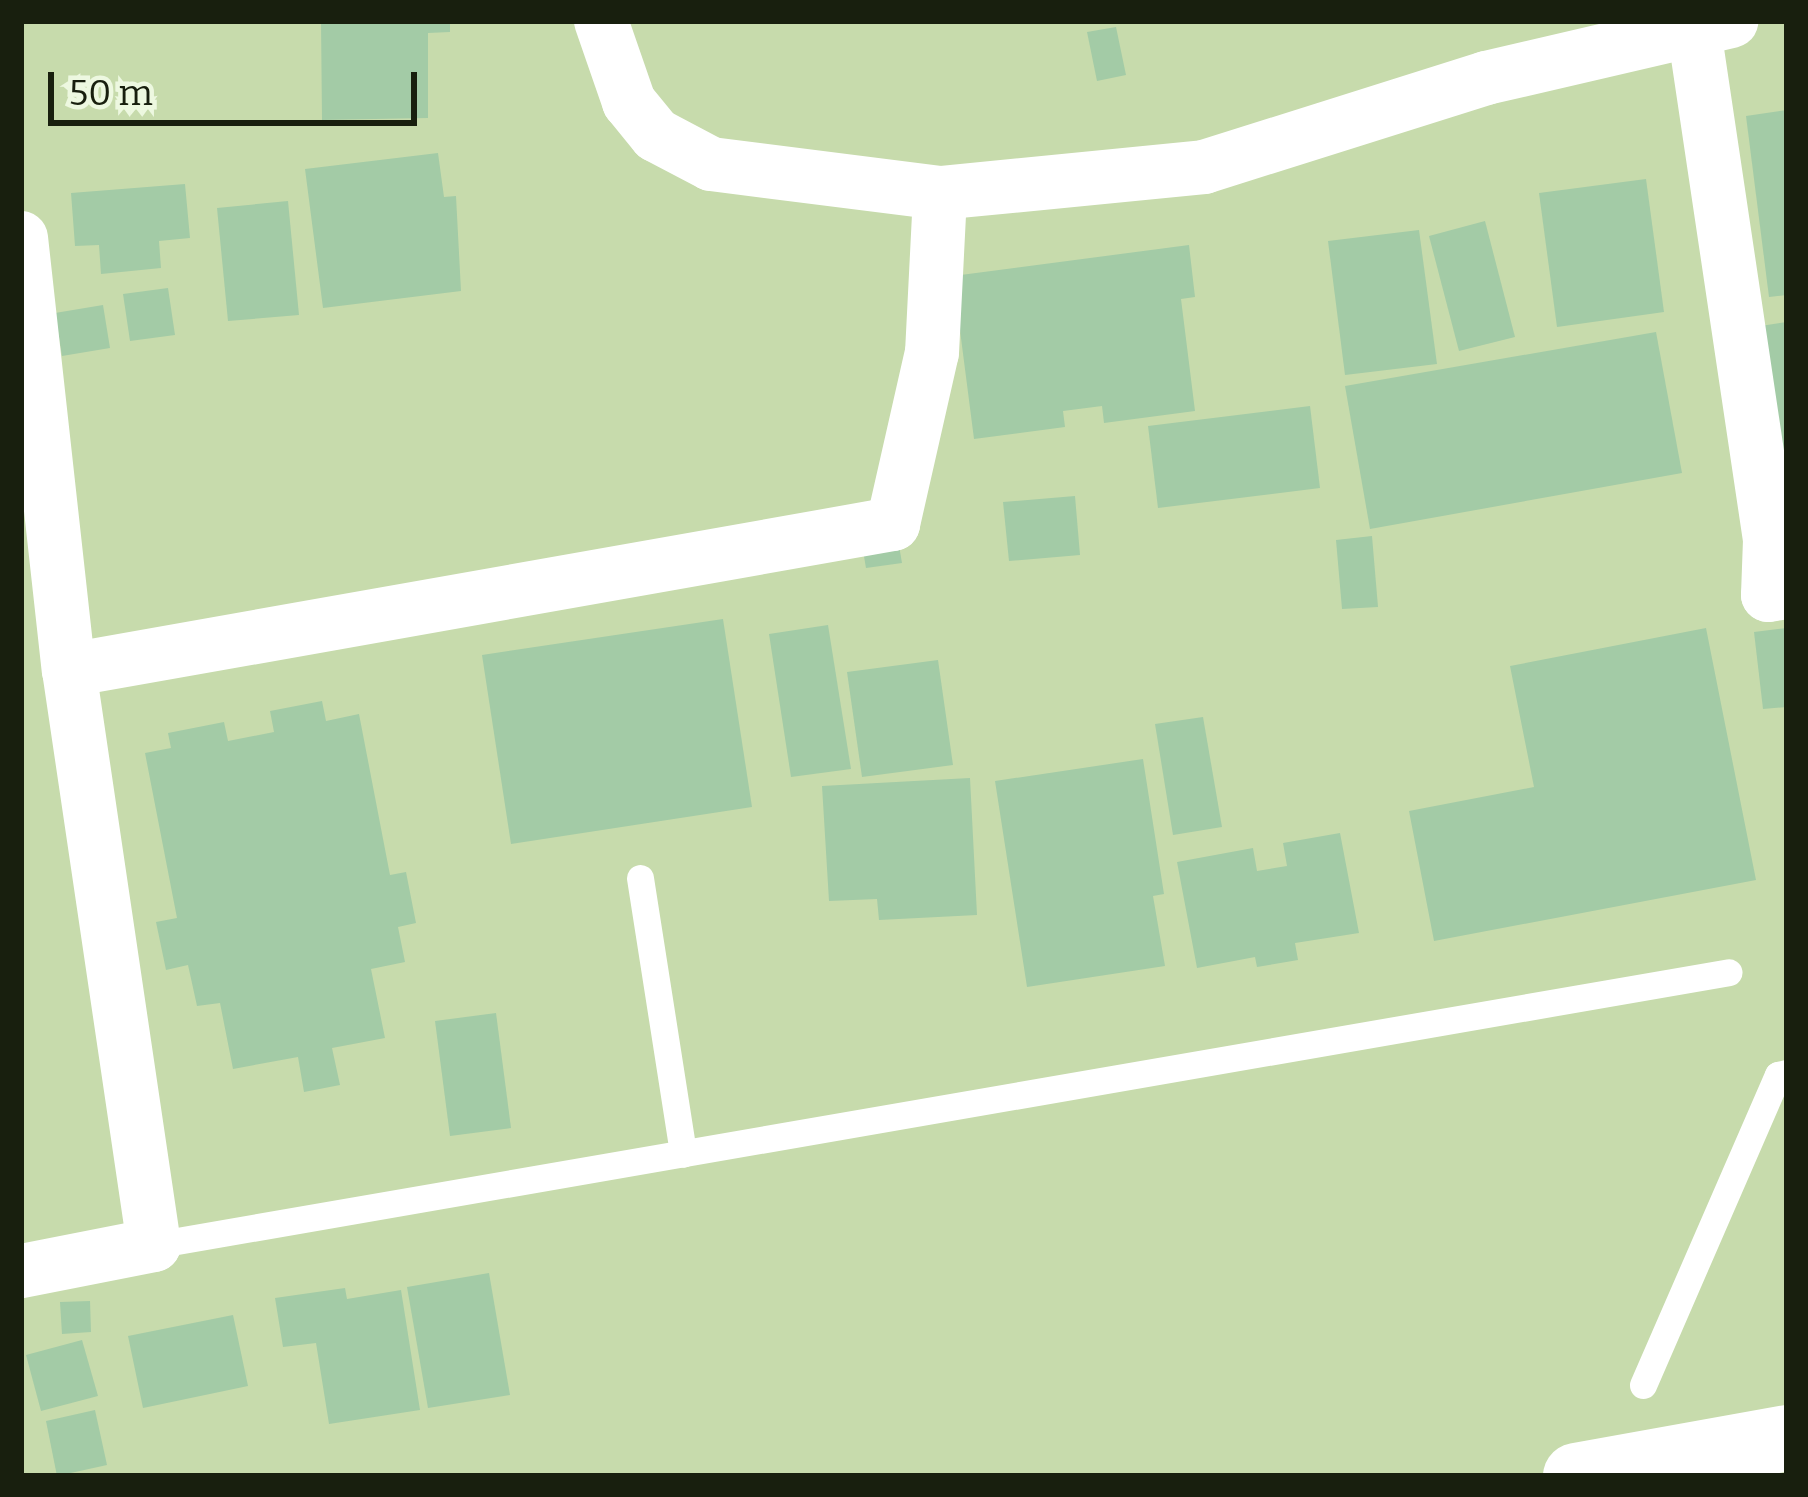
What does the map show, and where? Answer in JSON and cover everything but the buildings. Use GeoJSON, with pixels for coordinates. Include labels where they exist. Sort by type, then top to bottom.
{"type":"FeatureCollection","features":[{"type":"Feature","properties":{"kind":"highway"},"geometry":{"type":"LineString","coordinates":[[1576,1476],[1787,1438]]}},
{"type":"Feature","properties":{"kind":"street"},"geometry":{"type":"LineString","coordinates":[[601,21],[629,102],[656,134],[711,164],[940,193],[1204,166],[1486,78],[1713,25],[1770,540],[1768,595],[1787,592]]}},
{"type":"Feature","properties":{"kind":"street"},"geometry":{"type":"LineString","coordinates":[[69,670],[893,524],[932,353],[940,193]]}},
{"type":"Feature","properties":{"kind":"street"},"geometry":{"type":"LineString","coordinates":[[21,238],[69,670],[154,1245],[21,1271]]}},
{"type":"Feature","properties":{"kind":"lane"},"geometry":{"type":"LineString","coordinates":[[640,878],[682,1154]]}},
{"type":"Feature","properties":{"kind":"lane"},"geometry":{"type":"LineString","coordinates":[[154,1245],[1729,972]]}},
{"type":"Feature","properties":{"kind":"lane"},"geometry":{"type":"LineString","coordinates":[[1643,1384],[1778,1075],[1787,1073]]}}]}
